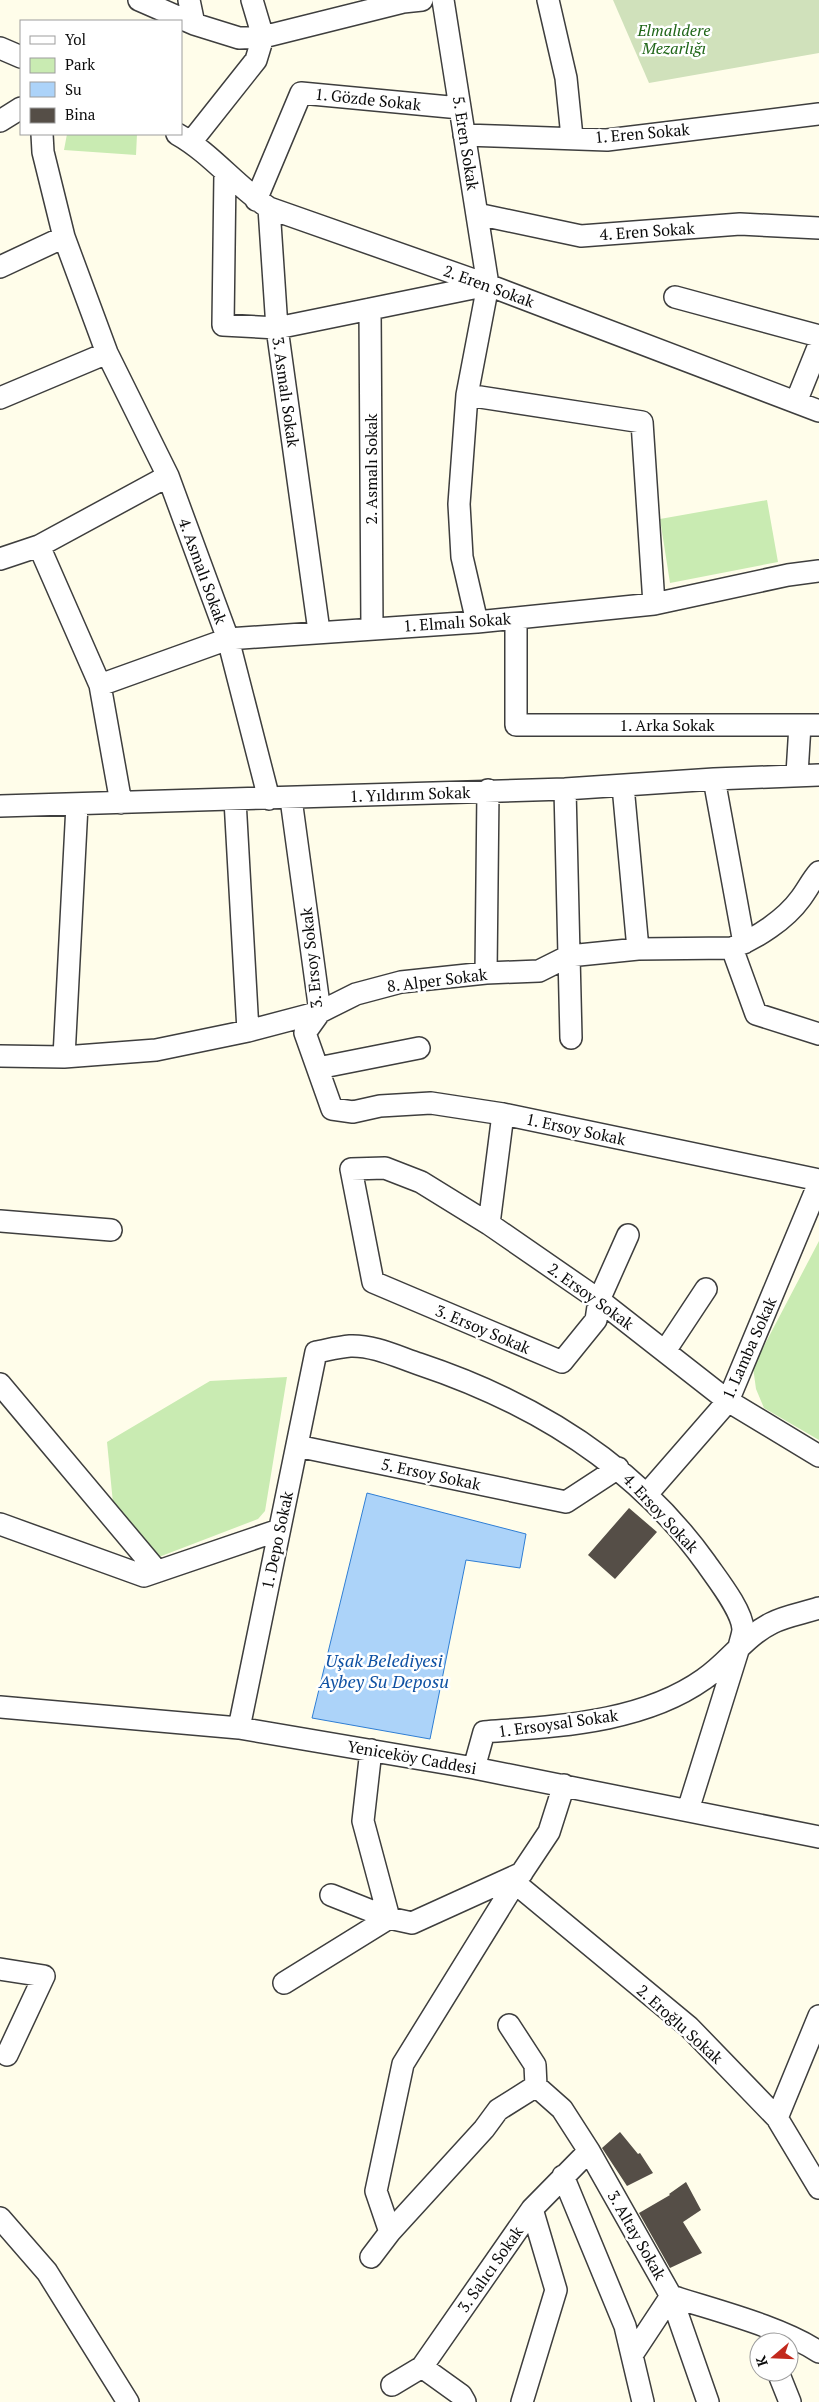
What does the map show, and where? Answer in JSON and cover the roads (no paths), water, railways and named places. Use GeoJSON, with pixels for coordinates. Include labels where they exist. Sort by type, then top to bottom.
{"type":"FeatureCollection","features":[{"type":"Feature","properties":{"kind":"street"},"geometry":{"type":"LineString","coordinates":[[139,0],[194,24],[239,38],[263,37],[409,1]]}},
{"type":"Feature","properties":{"kind":"street"},"geometry":{"type":"LineString","coordinates":[[189,0],[194,24]]}},
{"type":"Feature","properties":{"kind":"street"},"geometry":{"type":"LineString","coordinates":[[184,138],[256,60],[263,37],[252,0]]}},
{"type":"Feature","properties":{"kind":"street","name":"5. Eren Sokak"},"geometry":{"type":"LineString","coordinates":[[443,0],[488,285],[467,395],[459,504],[462,557],[477,622]]}},
{"type":"Feature","properties":{"kind":"street"},"geometry":{"type":"LineString","coordinates":[[548,0],[566,78],[572,137]]}},
{"type":"Feature","properties":{"kind":"street"},"geometry":{"type":"LineString","coordinates":[[0,48],[20,57]]}},
{"type":"Feature","properties":{"kind":"street","name":"1. Gözde Sokak"},"geometry":{"type":"LineString","coordinates":[[263,204],[301,93],[460,108]]}},
{"type":"Feature","properties":{"kind":"street"},"geometry":{"type":"LineString","coordinates":[[0,121],[20,109]]}},
{"type":"Feature","properties":{"kind":"street","name":"1. Eren Sokak"},"geometry":{"type":"LineString","coordinates":[[464,135],[572,137],[607,140],[819,114]]}},
{"type":"Feature","properties":{"kind":"street","name":"4. Asmalı Sokak"},"geometry":{"type":"LineString","coordinates":[[42,135],[43,152],[64,237],[107,353],[168,476],[228,639],[269,799]]}},
{"type":"Feature","properties":{"kind":"street","name":"2. Eren Sokak"},"geometry":{"type":"LineString","coordinates":[[184,138],[263,204],[488,285],[819,411]]}},
{"type":"Feature","properties":{"kind":"street","name":"3. Asmalı Sokak"},"geometry":{"type":"LineString","coordinates":[[225,172],[223,325],[277,328],[319,631]]}},
{"type":"Feature","properties":{"kind":"street"},"geometry":{"type":"LineString","coordinates":[[263,204],[277,328],[488,285]]}},
{"type":"Feature","properties":{"kind":"street","name":"4. Eren Sokak"},"geometry":{"type":"LineString","coordinates":[[477,214],[582,236],[740,224],[819,228]]}},
{"type":"Feature","properties":{"kind":"street"},"geometry":{"type":"LineString","coordinates":[[0,267],[64,237]]}},
{"type":"Feature","properties":{"kind":"street"},"geometry":{"type":"LineString","coordinates":[[675,297],[819,336]]}},
{"type":"Feature","properties":{"kind":"street","name":"2. Asmalı Sokak"},"geometry":{"type":"LineString","coordinates":[[370,309],[372,629]]}},
{"type":"Feature","properties":{"kind":"street"},"geometry":{"type":"LineString","coordinates":[[796,402],[819,345]]}},
{"type":"Feature","properties":{"kind":"street"},"geometry":{"type":"LineString","coordinates":[[0,398],[107,353]]}},
{"type":"Feature","properties":{"kind":"street"},"geometry":{"type":"LineString","coordinates":[[467,395],[642,422],[654,604]]}},
{"type":"Feature","properties":{"kind":"street"},"geometry":{"type":"LineString","coordinates":[[0,559],[40,546],[168,476]]}},
{"type":"Feature","properties":{"kind":"street"},"geometry":{"type":"LineString","coordinates":[[40,546],[100,685],[121,803]]}},
{"type":"Feature","properties":{"kind":"street","name":"1. Elmalı Sokak"},"geometry":{"type":"LineString","coordinates":[[100,685],[228,639],[319,631],[477,622],[654,604],[788,575],[819,571]]}},
{"type":"Feature","properties":{"kind":"street","name":"1. Arka Sokak"},"geometry":{"type":"LineString","coordinates":[[516,618],[516,725],[810,725]]}},
{"type":"Feature","properties":{"kind":"street"},"geometry":{"type":"LineString","coordinates":[[797,774],[810,725]]}},
{"type":"Feature","properties":{"kind":"street","name":"1. Yıldırım Sokak"},"geometry":{"type":"LineString","coordinates":[[0,806],[291,799],[488,790],[566,790],[797,774],[819,775]]}},
{"type":"Feature","properties":{"kind":"street"},"geometry":{"type":"LineString","coordinates":[[714,779],[738,946],[756,1014],[819,1034]]}},
{"type":"Feature","properties":{"kind":"street"},"geometry":{"type":"LineString","coordinates":[[623,786],[638,949]]}},
{"type":"Feature","properties":{"kind":"street"},"geometry":{"type":"LineString","coordinates":[[486,973],[488,790]]}},
{"type":"Feature","properties":{"kind":"street"},"geometry":{"type":"LineString","coordinates":[[566,790],[571,1038]]}},
{"type":"Feature","properties":{"kind":"street","name":"3. Ersoy Sokak"},"geometry":{"type":"LineString","coordinates":[[291,799],[320,1012],[305,1033],[332,1109]]}},
{"type":"Feature","properties":{"kind":"street"},"geometry":{"type":"LineString","coordinates":[[234,800],[248,1031]]}},
{"type":"Feature","properties":{"kind":"street"},"geometry":{"type":"LineString","coordinates":[[64,1057],[78,805]]}},
{"type":"Feature","properties":{"kind":"street"},"geometry":{"type":"LineString","coordinates":[[738,946],[777,922],[800,900],[819,872]]}},
{"type":"Feature","properties":{"kind":"street","name":"8. Alper Sokak"},"geometry":{"type":"LineString","coordinates":[[0,1056],[64,1057],[156,1050],[248,1031],[320,1012],[356,994],[401,982],[486,973],[539,972],[569,956],[638,949],[738,946]]}},
{"type":"Feature","properties":{"kind":"street"},"geometry":{"type":"LineString","coordinates":[[318,1068],[419,1048]]}},
{"type":"Feature","properties":{"kind":"street","name":"1. Ersoy Sokak"},"geometry":{"type":"LineString","coordinates":[[332,1109],[353,1112],[380,1106],[431,1103],[503,1114],[819,1182]]}},
{"type":"Feature","properties":{"kind":"street"},"geometry":{"type":"LineString","coordinates":[[489,1224],[503,1114]]}},
{"type":"Feature","properties":{"kind":"street","name":"2. Ersoy Sokak"},"geometry":{"type":"LineString","coordinates":[[351,1169],[385,1168],[421,1182],[489,1224],[599,1300],[728,1401],[819,1456]]}},
{"type":"Feature","properties":{"kind":"street","name":"3. Ersoy Sokak"},"geometry":{"type":"LineString","coordinates":[[351,1169],[372,1282],[562,1362],[596,1320],[599,1300]]}},
{"type":"Feature","properties":{"kind":"street","name":"1. Lamba Sokak"},"geometry":{"type":"LineString","coordinates":[[647,1494],[728,1401],[819,1182]]}},
{"type":"Feature","properties":{"kind":"street"},"geometry":{"type":"LineString","coordinates":[[0,1221],[111,1230]]}},
{"type":"Feature","properties":{"kind":"street"},"geometry":{"type":"LineString","coordinates":[[599,1300],[628,1235]]}},
{"type":"Feature","properties":{"kind":"street"},"geometry":{"type":"LineString","coordinates":[[664,1351],[706,1289]]}},
{"type":"Feature","properties":{"kind":"street","name":"4. Ersoy Sokak"},"geometry":{"type":"LineString","coordinates":[[316,1352],[350,1346],[378,1351],[463,1379],[547,1421],[584,1442],[618,1468],[647,1494],[699,1553],[730,1597],[743,1628],[739,1647],[688,1810]]}},
{"type":"Feature","properties":{"kind":"street","name":"1. Depo Sokak"},"geometry":{"type":"LineString","coordinates":[[238,1728],[316,1352]]}},
{"type":"Feature","properties":{"kind":"street"},"geometry":{"type":"LineString","coordinates":[[0,1384],[157,1571]]}},
{"type":"Feature","properties":{"kind":"street","name":"5. Ersoy Sokak"},"geometry":{"type":"LineString","coordinates":[[297,1446],[566,1502],[618,1468]]}},
{"type":"Feature","properties":{"kind":"street"},"geometry":{"type":"LineString","coordinates":[[0,1524],[144,1576],[279,1530]]}},
{"type":"Feature","properties":{"kind":"street"},"geometry":{"type":"LineString","coordinates":[[739,1647],[772,1623],[819,1608]]}},
{"type":"Feature","properties":{"kind":"street","name":"1. Ersoysal Sokak"},"geometry":{"type":"LineString","coordinates":[[474,1768],[484,1732],[552,1726],[623,1714],[668,1699],[704,1679],[739,1647]]}},
{"type":"Feature","properties":{"kind":"street","name":"Yeniceköy Caddesi"},"geometry":{"type":"LineString","coordinates":[[0,1707],[238,1728],[474,1768],[819,1837]]}},
{"type":"Feature","properties":{"kind":"street"},"geometry":{"type":"LineString","coordinates":[[371,1750],[363,1822],[388,1918]]}},
{"type":"Feature","properties":{"kind":"street"},"geometry":{"type":"LineString","coordinates":[[390,2232],[376,2191],[403,2064],[518,1878],[549,1832],[564,1785]]}},
{"type":"Feature","properties":{"kind":"street"},"geometry":{"type":"LineString","coordinates":[[330,1895],[388,1918],[412,1923],[518,1878]]}},
{"type":"Feature","properties":{"kind":"street","name":"2. Eroğlu Sokak"},"geometry":{"type":"LineString","coordinates":[[518,1878],[689,2027],[776,2118],[819,2188]]}},
{"type":"Feature","properties":{"kind":"street"},"geometry":{"type":"LineString","coordinates":[[284,1983],[388,1918]]}},
{"type":"Feature","properties":{"kind":"street"},"geometry":{"type":"LineString","coordinates":[[0,1970],[44,1976],[7,2055]]}},
{"type":"Feature","properties":{"kind":"street"},"geometry":{"type":"LineString","coordinates":[[776,2118],[819,2016]]}},
{"type":"Feature","properties":{"kind":"street"},"geometry":{"type":"LineString","coordinates":[[371,2257],[390,2232],[484,2129],[498,2110],[536,2086],[535,2065],[509,2024]]}},
{"type":"Feature","properties":{"kind":"street","name":"3. Altay Sokak"},"geometry":{"type":"LineString","coordinates":[[536,2086],[562,2110],[589,2151],[671,2296],[708,2402]]}},
{"type":"Feature","properties":{"kind":"street","name":"3. Salıcı Sokak"},"geometry":{"type":"LineString","coordinates":[[392,2384],[422,2367],[532,2209],[589,2151]]}},
{"type":"Feature","properties":{"kind":"street"},"geometry":{"type":"LineString","coordinates":[[563,2176],[625,2326],[643,2402]]}},
{"type":"Feature","properties":{"kind":"street"},"geometry":{"type":"LineString","coordinates":[[522,2402],[556,2290],[532,2209]]}},
{"type":"Feature","properties":{"kind":"street"},"geometry":{"type":"LineString","coordinates":[[0,2218],[47,2272],[128,2402]]}},
{"type":"Feature","properties":{"kind":"street"},"geometry":{"type":"LineString","coordinates":[[632,2355],[671,2296],[757,2332]]}},
{"type":"Feature","properties":{"kind":"street"},"geometry":{"type":"LineString","coordinates":[[799,2343],[808,2345],[819,2352]]}},
{"type":"Feature","properties":{"kind":"street"},"geometry":{"type":"LineString","coordinates":[[422,2367],[461,2395],[465,2402]]}},
{"type":"Feature","properties":{"kind":"street"},"geometry":{"type":"LineString","coordinates":[[782,2382],[790,2402]]}},
{"type":"Feature","properties":{"kind":"water","name":"Uşak Belediyesi Aybey Su Deposu"},"geometry":{"type":"Polygon","coordinates":[[[367,1493],[526,1534],[520,1568],[466,1560],[430,1739],[312,1718],[367,1493]]]}},
{"type":"Feature","properties":{"kind":"park label","name":"Elmalıdere Mezarlığı"},"geometry":{"type":"Point","coordinates":[674,39]}}]}
